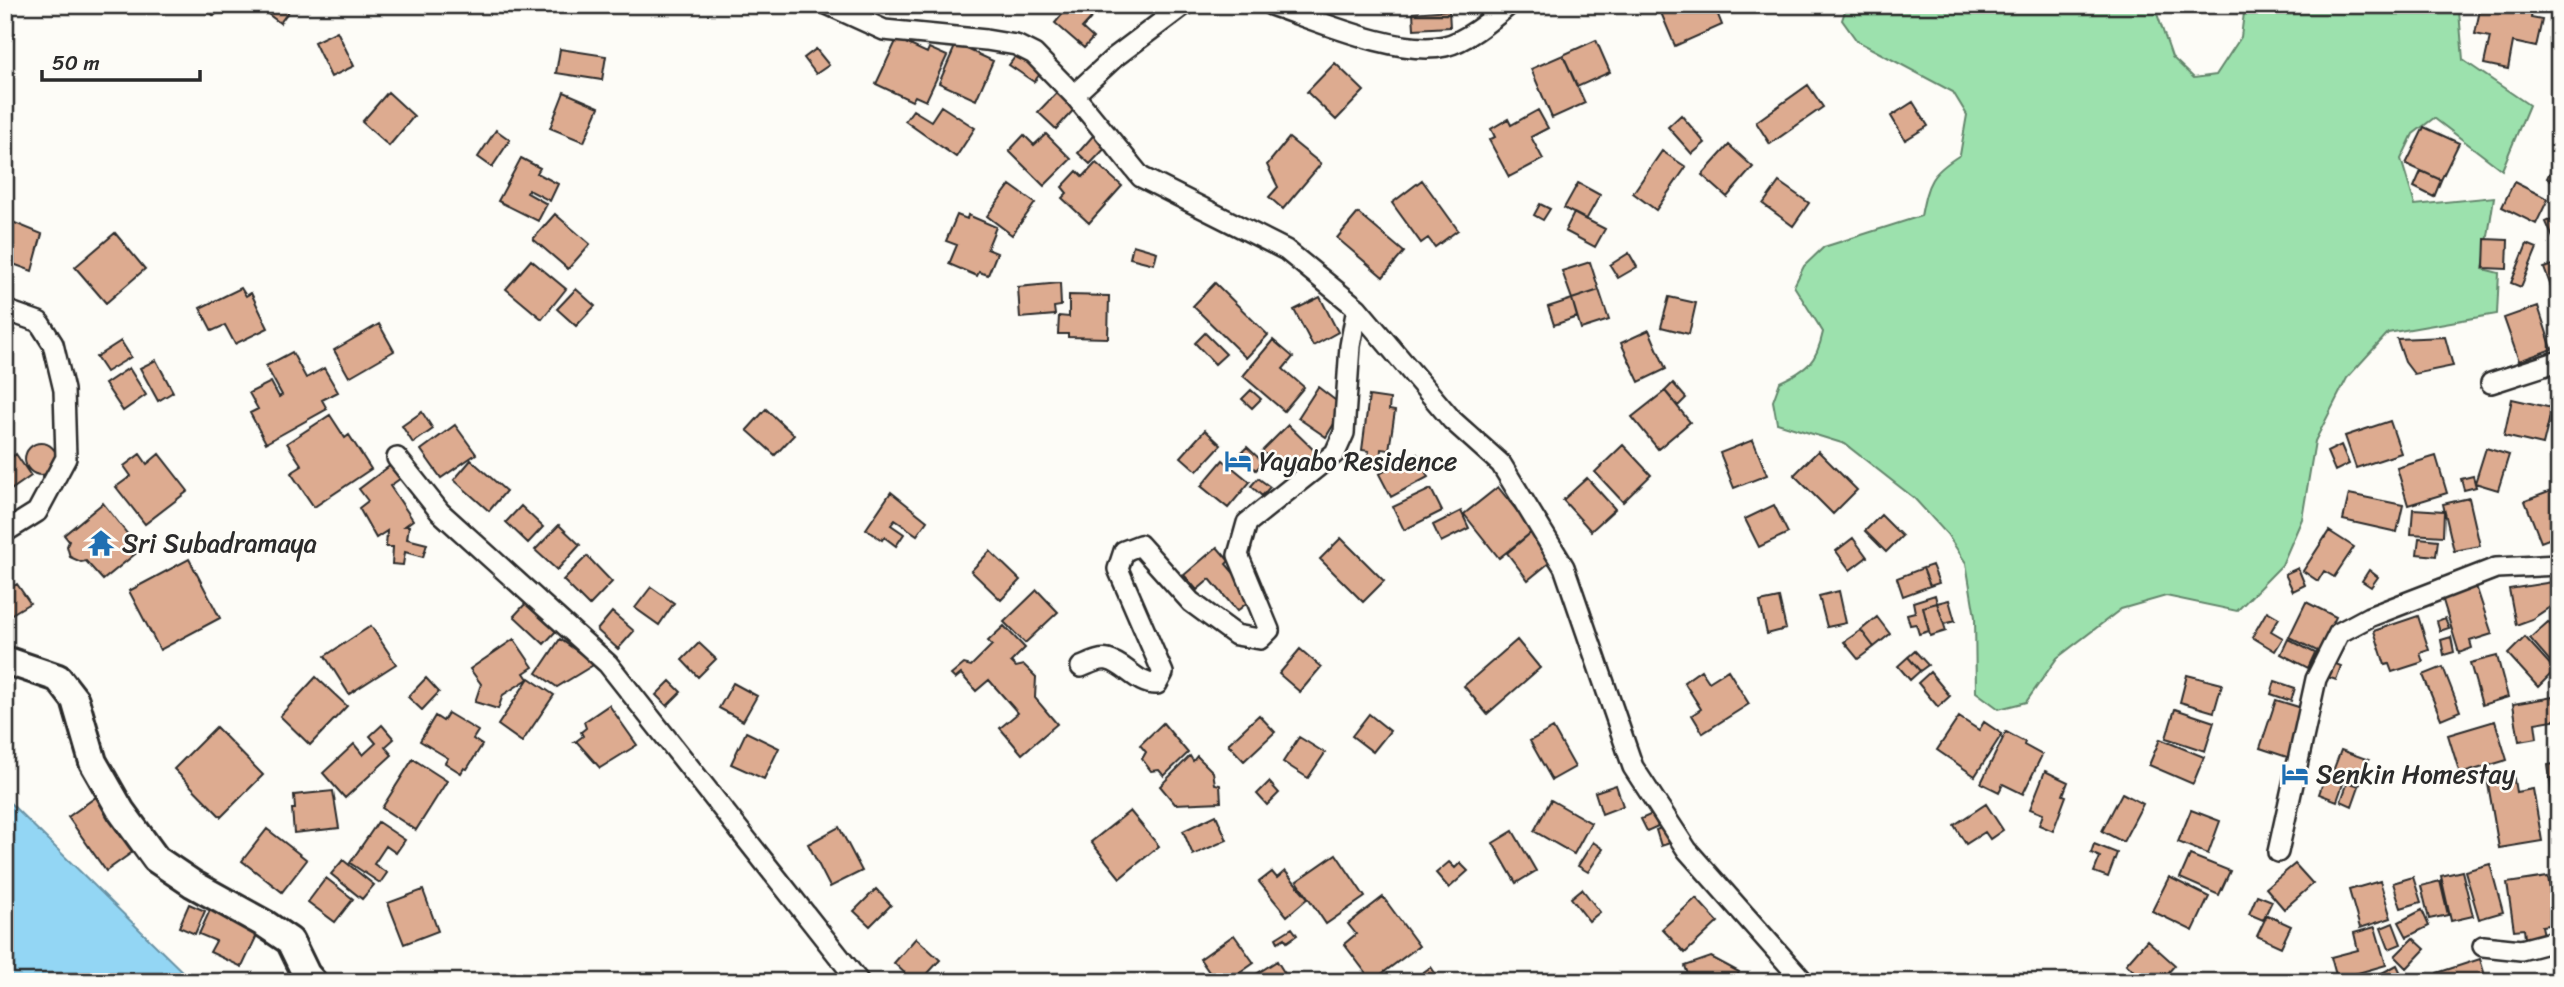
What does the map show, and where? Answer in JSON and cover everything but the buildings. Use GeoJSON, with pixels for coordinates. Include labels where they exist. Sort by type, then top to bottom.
{"type":"FeatureCollection","features":[{"type":"Feature","properties":{"kind":"street"},"geometry":{"type":"LineString","coordinates":[[829,5],[884,30],[1016,45],[1034,54],[1074,95],[1141,177],[1286,250],[1357,309],[1452,420],[1501,464],[1564,567],[1633,767],[1687,850],[1804,982]]}},
{"type":"Feature","properties":{"kind":"street"},"geometry":{"type":"LineString","coordinates":[[1074,95],[1115,57],[1184,5]]}},
{"type":"Feature","properties":{"kind":"street"},"geometry":{"type":"LineString","coordinates":[[1271,5],[1397,47],[1445,46],[1480,28],[1509,5]]}},
{"type":"Feature","properties":{"kind":"street"},"geometry":{"type":"LineString","coordinates":[[1081,667],[1098,660],[1108,660],[1148,684],[1157,684],[1163,673],[1118,569],[1124,551],[1140,545],[1191,601],[1236,635],[1260,639],[1269,630],[1238,555],[1247,523],[1335,453],[1344,433],[1350,346],[1357,309]]}},
{"type":"Feature","properties":{"kind":"street"},"geometry":{"type":"LineString","coordinates":[[5,310],[38,321],[53,344],[65,390],[66,458],[37,512],[5,531]]}},
{"type":"Feature","properties":{"kind":"street"},"geometry":{"type":"LineString","coordinates":[[2491,383],[2559,361]]}},
{"type":"Feature","properties":{"kind":"street"},"geometry":{"type":"LineString","coordinates":[[397,458],[440,512],[608,664],[859,982]]}},
{"type":"Feature","properties":{"kind":"street"},"geometry":{"type":"LineString","coordinates":[[2278,852],[2316,679],[2339,632],[2369,617],[2496,568],[2559,565]]}},
{"type":"Feature","properties":{"kind":"street"},"geometry":{"type":"LineString","coordinates":[[5,660],[58,678],[75,700],[93,762],[121,811],[156,859],[290,941],[306,974],[313,982]]}},
{"type":"Feature","properties":{"kind":"street"},"geometry":{"type":"LineString","coordinates":[[2483,946],[2521,950],[2559,940]]}},
{"type":"Feature","properties":{"kind":"green space"},"geometry":{"type":"Polygon","coordinates":[[[1847,5],[2154,5],[2172,57],[2194,78],[2216,75],[2241,37],[2245,5],[2463,5],[2459,11],[2463,60],[2529,105],[2502,170],[2434,118],[2413,134],[2401,159],[2415,205],[2494,197],[2483,269],[2499,273],[2497,314],[2388,333],[2347,378],[2315,441],[2302,519],[2282,565],[2237,611],[2166,596],[2121,609],[2057,658],[2026,702],[1999,709],[1976,692],[1975,617],[1966,563],[1947,534],[1914,498],[1845,444],[1777,423],[1773,401],[1780,382],[1809,364],[1814,358],[1823,332],[1794,286],[1804,266],[1824,247],[1921,216],[1926,194],[1936,173],[1960,155],[1967,115],[1953,92],[1857,41],[1842,20],[1847,5]]]}},
{"type":"Feature","properties":{"kind":"water"},"geometry":{"type":"Polygon","coordinates":[[[5,798],[193,982],[5,982],[5,798]]]}},
{"type":"Feature","properties":{"kind":"place","name":"Yayabo Residence"},"geometry":{"type":"Point","coordinates":[1238,461]}},
{"type":"Feature","properties":{"kind":"place","name":"Sri Subadramaya"},"geometry":{"type":"Point","coordinates":[101,543]}},
{"type":"Feature","properties":{"kind":"place","name":"Senkin Homestay"},"geometry":{"type":"Point","coordinates":[2295,774]}}]}
